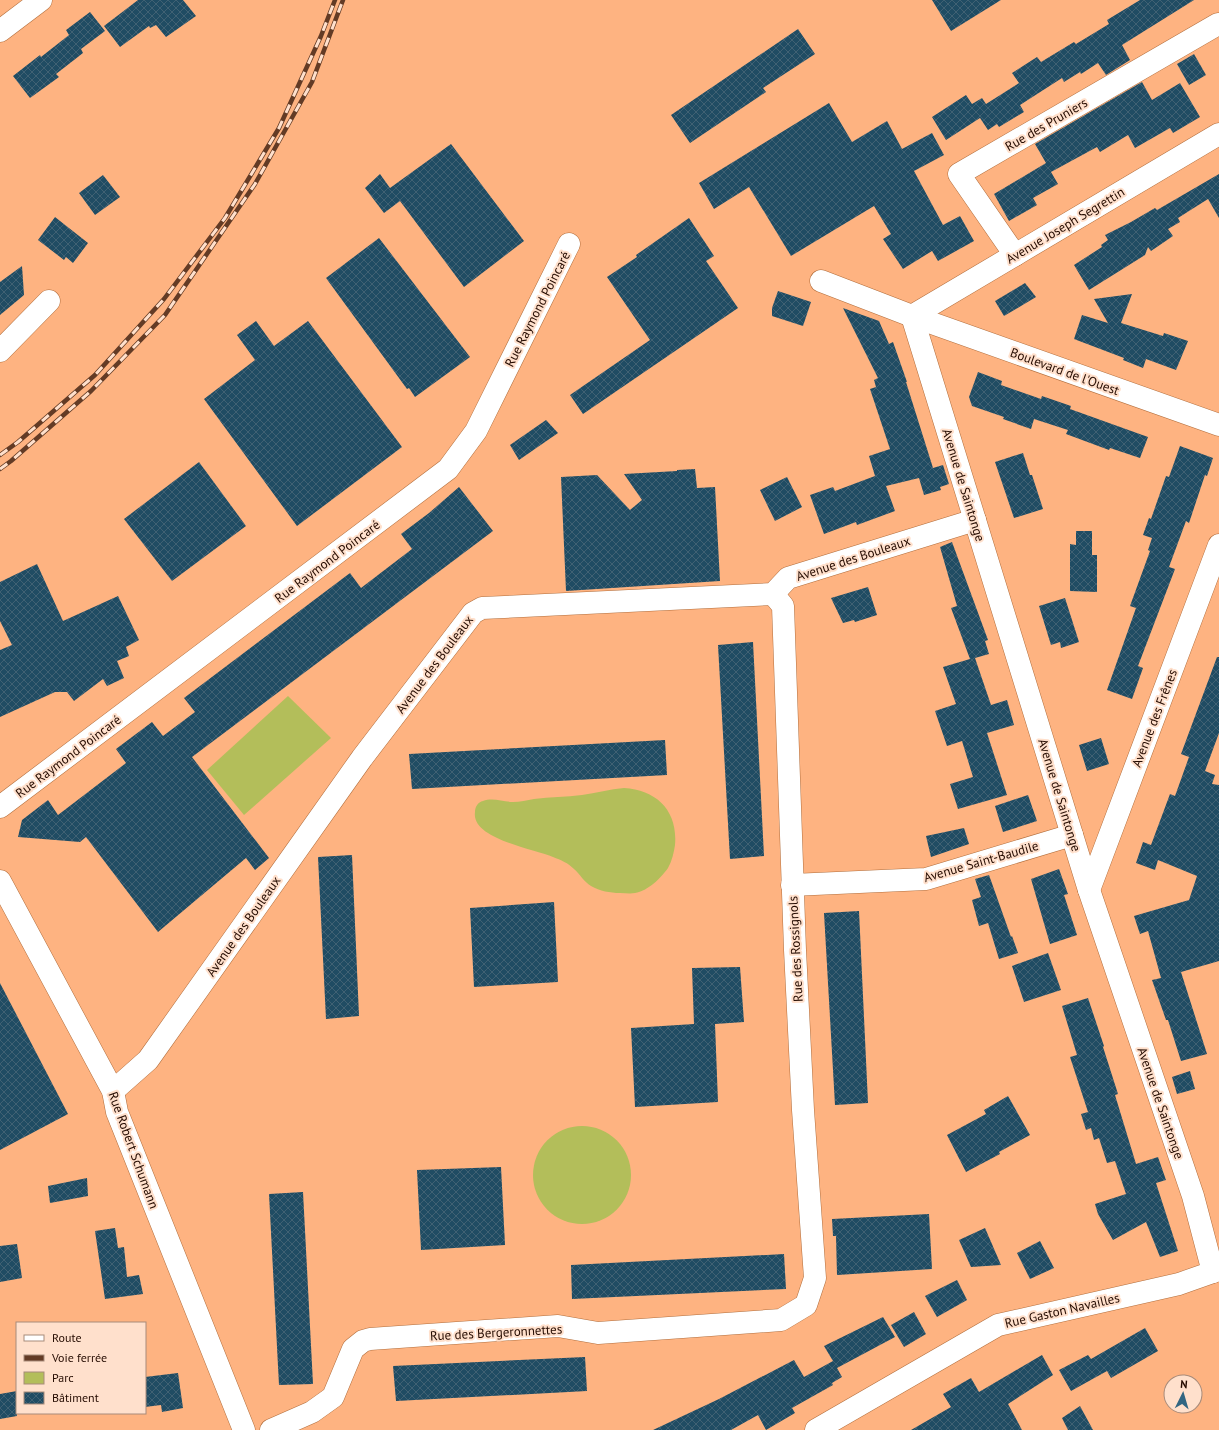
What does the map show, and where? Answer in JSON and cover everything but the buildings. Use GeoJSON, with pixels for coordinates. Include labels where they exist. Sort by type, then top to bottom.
{"type":"FeatureCollection","features":[{"type":"Feature","properties":{"kind":"street"},"geometry":{"type":"LineString","coordinates":[[0,31],[40,0]]}},
{"type":"Feature","properties":{"kind":"street","name":"Rue des Pruniers"},"geometry":{"type":"LineString","coordinates":[[1015,255],[959,174],[1218,24]]}},
{"type":"Feature","properties":{"kind":"street","name":"Avenue Joseph Segrettin"},"geometry":{"type":"LineString","coordinates":[[912,316],[1219,134]]}},
{"type":"Feature","properties":{"kind":"street","name":"Rue Raymond Poincaré"},"geometry":{"type":"LineString","coordinates":[[0,806],[448,469],[476,431],[569,244]]}},
{"type":"Feature","properties":{"kind":"street","name":"Boulevard de l'Ouest"},"geometry":{"type":"LineString","coordinates":[[821,281],[912,316],[1219,425]]}},
{"type":"Feature","properties":{"kind":"street"},"geometry":{"type":"LineString","coordinates":[[0,350],[49,301]]}},
{"type":"Feature","properties":{"kind":"street","name":"Avenue de Saintonge"},"geometry":{"type":"LineString","coordinates":[[912,316],[1089,890],[1193,1196],[1216,1270]]}},
{"type":"Feature","properties":{"kind":"street","name":"Avenue des Bouleaux"},"geometry":{"type":"LineString","coordinates":[[113,1092],[148,1060],[362,758],[472,613],[482,608],[773,594],[788,578],[975,520]]}},
{"type":"Feature","properties":{"kind":"street","name":"Avenue des Frênes"},"geometry":{"type":"LineString","coordinates":[[1089,890],[1219,545]]}},
{"type":"Feature","properties":{"kind":"street","name":"Rue des Rossignols"},"geometry":{"type":"LineString","coordinates":[[773,594],[783,606],[792,885],[803,1110],[815,1278],[806,1305]]}},
{"type":"Feature","properties":{"kind":"street","name":"Avenue Saint-Baudile"},"geometry":{"type":"LineString","coordinates":[[792,885],[926,879],[1072,835]]}},
{"type":"Feature","properties":{"kind":"street","name":"Rue Robert Schumann"},"geometry":{"type":"LineString","coordinates":[[0,881],[113,1092],[117,1112],[244,1430]]}},
{"type":"Feature","properties":{"kind":"street","name":"Rue Gaston Navailles"},"geometry":{"type":"LineString","coordinates":[[816,1430],[998,1325],[1179,1284],[1216,1270]]}},
{"type":"Feature","properties":{"kind":"street","name":"Rue des Bergeronnettes"},"geometry":{"type":"LineString","coordinates":[[271,1430],[312,1412],[333,1397],[353,1349],[363,1341],[370,1339],[558,1326],[598,1333],[781,1320],[806,1305]]}},
{"type":"Feature","properties":{"kind":"green space"},"geometry":{"type":"Polygon","coordinates":[[[288,696],[331,738],[244,815],[207,770],[288,696]]]}},
{"type":"Feature","properties":{"kind":"green space"},"geometry":{"type":"Polygon","coordinates":[[[624,788],[646,793],[663,804],[673,822],[675,833],[674,851],[668,868],[654,884],[640,892],[613,893],[594,888],[564,862],[493,836],[483,829],[476,821],[476,807],[480,802],[487,800],[516,802],[540,798],[582,795],[624,788]]]}},
{"type":"Feature","properties":{"kind":"green space"},"geometry":{"type":"Polygon","coordinates":[[[582,1126],[601,1130],[617,1140],[627,1156],[631,1175],[627,1194],[617,1210],[601,1220],[582,1224],[563,1220],[547,1210],[537,1194],[533,1175],[537,1156],[547,1140],[563,1130],[582,1126]]]}},
{"type":"Feature","properties":{"kind":"railway"},"geometry":{"type":"LineString","coordinates":[[0,455],[18,442],[95,375],[164,299],[225,218],[279,128],[321,36],[335,0]]}},
{"type":"Feature","properties":{"kind":"railway"},"geometry":{"type":"LineString","coordinates":[[0,469],[91,391],[165,315],[255,184],[312,82],[343,0]]}}]}
